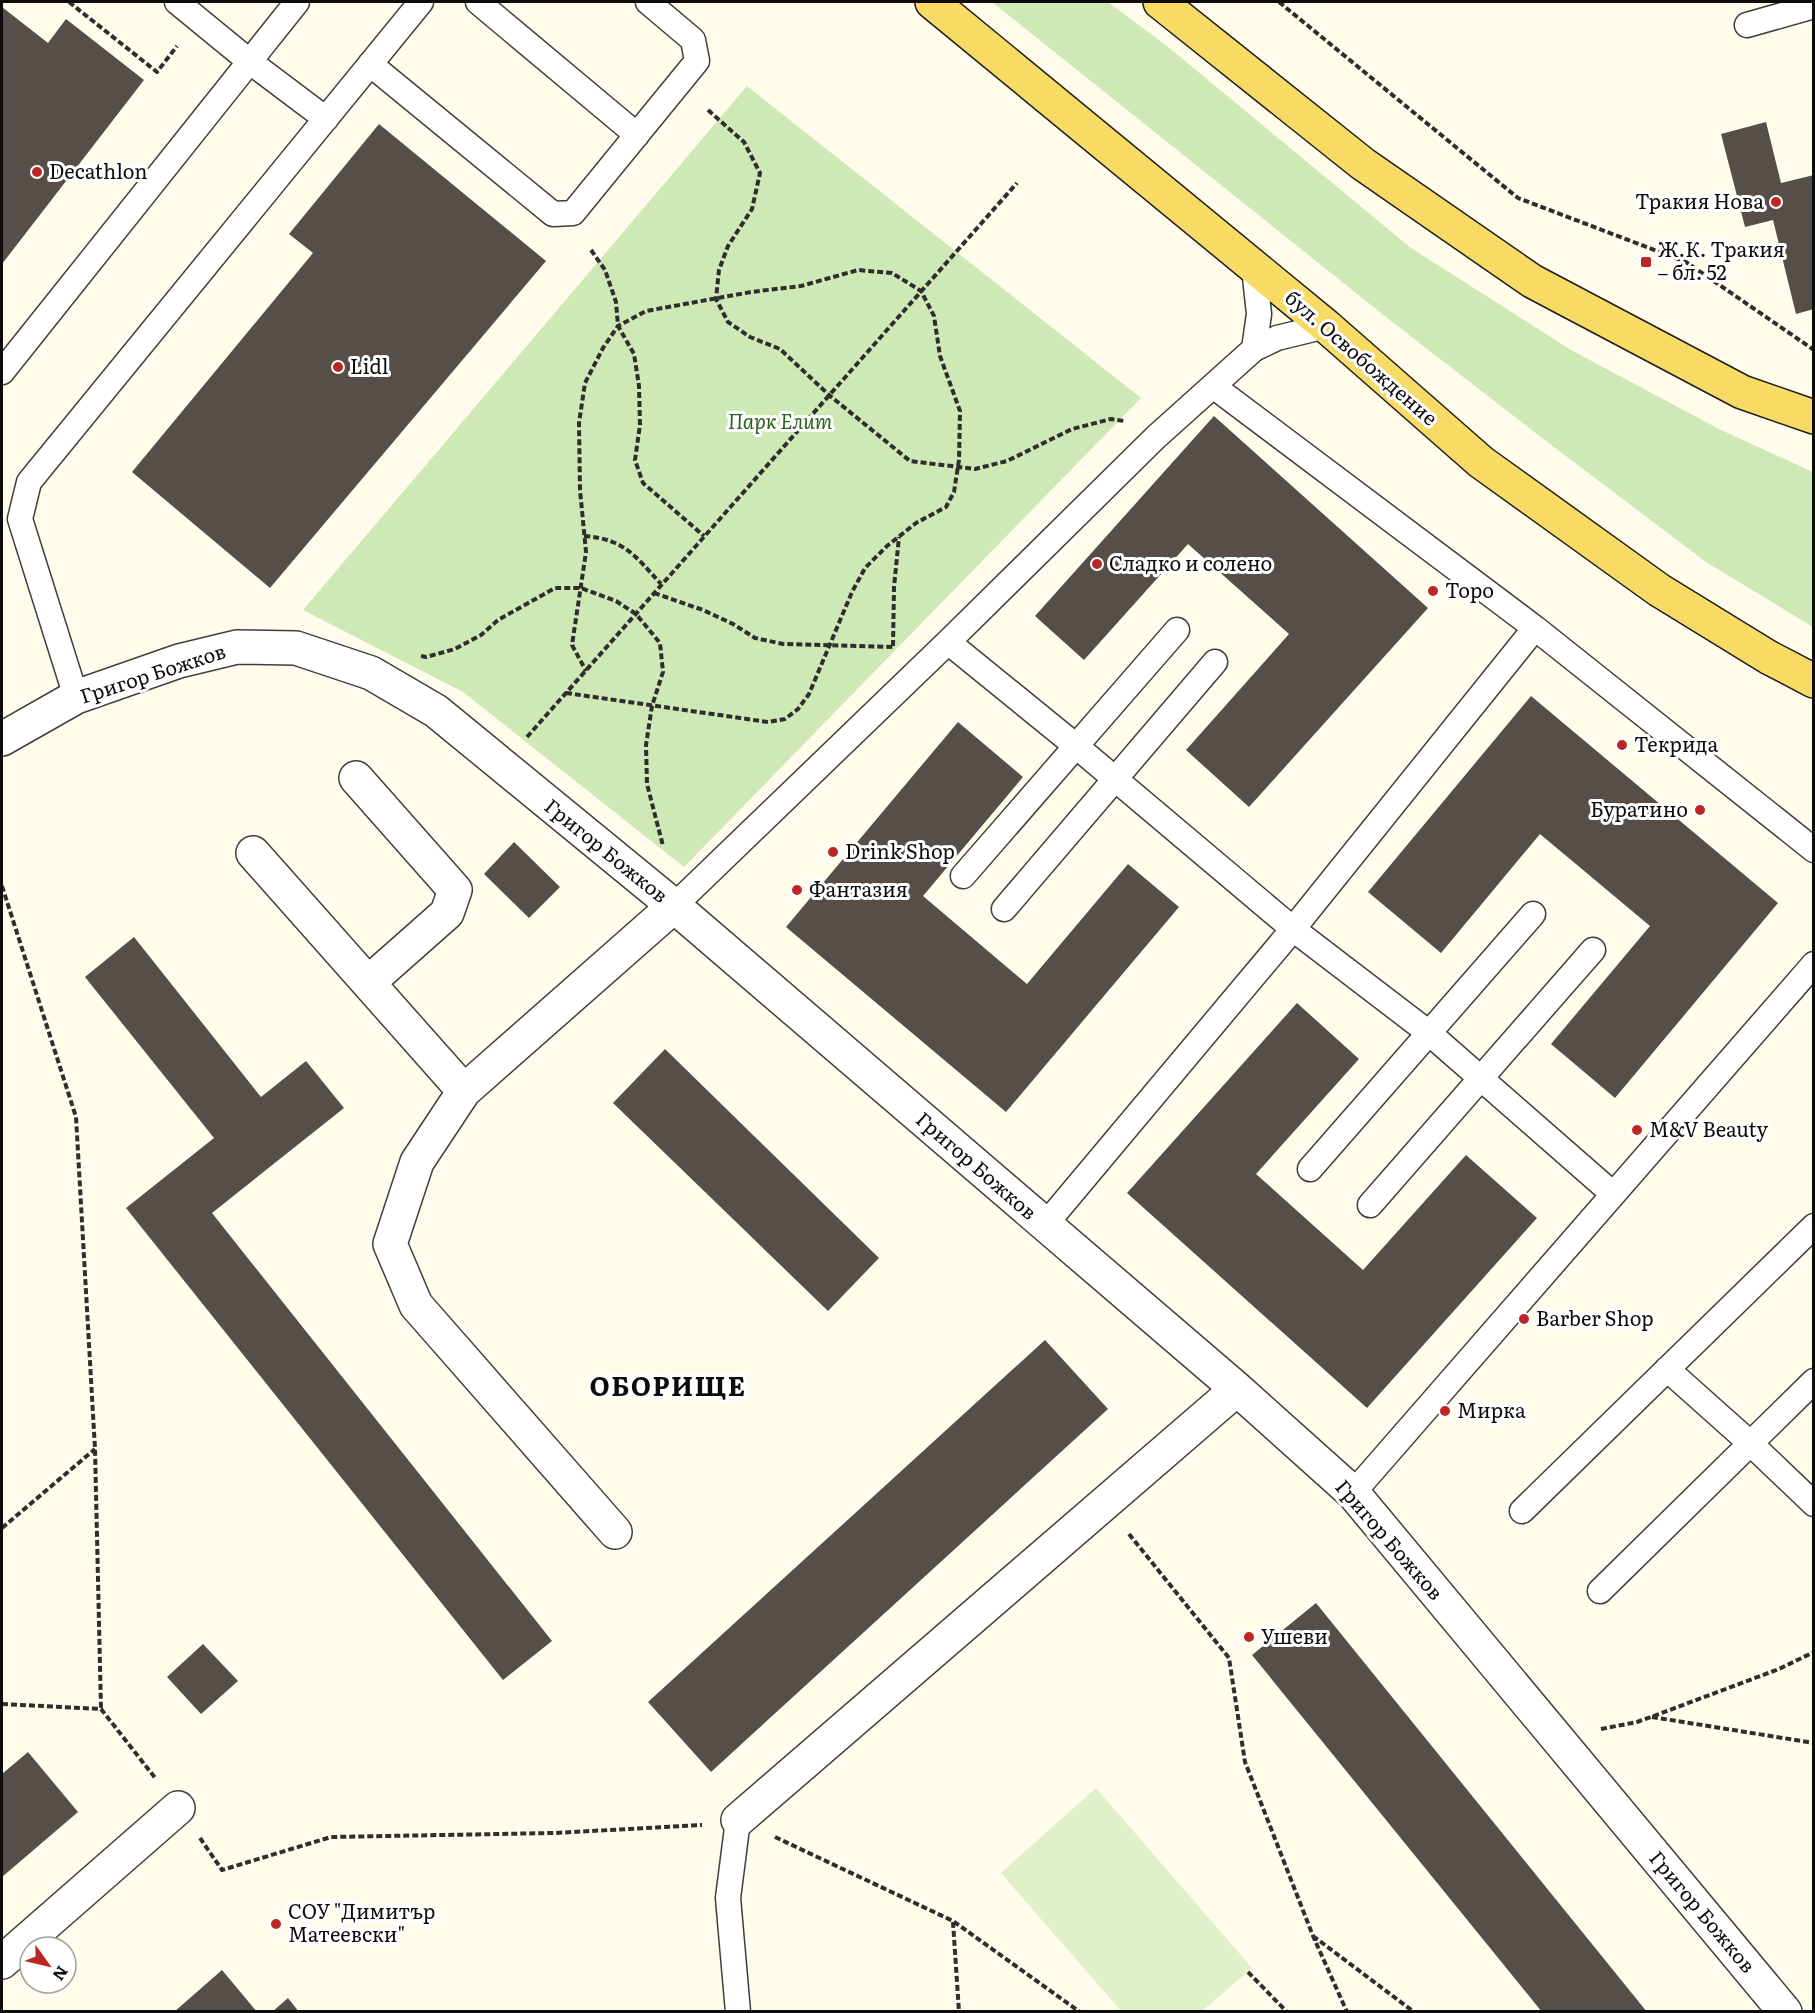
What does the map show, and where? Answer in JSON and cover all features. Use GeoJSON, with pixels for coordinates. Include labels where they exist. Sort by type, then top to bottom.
{"type":"FeatureCollection","features":[{"type":"Feature","properties":{"kind":"main road","name":"бул. Освобождение"},"geometry":{"type":"LineString","coordinates":[[932,2],[1326,326],[1481,462],[1659,590],[1768,657],[1814,681]]}},
{"type":"Feature","properties":{"kind":"main road"},"geometry":{"type":"LineString","coordinates":[[1160,2],[1363,164],[1532,281],[1742,392],[1813,417]]}},
{"type":"Feature","properties":{"kind":"street","name":"Григор Божков"},"geometry":{"type":"LineString","coordinates":[[2,739],[76,697],[179,661],[237,646],[296,648],[368,672],[436,711],[674,906],[1237,1389],[1353,1494],[1785,2012]]}},
{"type":"Feature","properties":{"kind":"street"},"geometry":{"type":"LineString","coordinates":[[356,778],[455,890],[447,913],[369,982]]}},
{"type":"Feature","properties":{"kind":"street"},"geometry":{"type":"LineString","coordinates":[[254,853],[464,1091]]}},
{"type":"Feature","properties":{"kind":"street"},"geometry":{"type":"LineString","coordinates":[[615,1532],[416,1305],[390,1244],[417,1162],[464,1091],[674,906]]}},
{"type":"Feature","properties":{"kind":"street"},"geometry":{"type":"LineString","coordinates":[[738,1820],[1237,1389]]}},
{"type":"Feature","properties":{"kind":"street"},"geometry":{"type":"LineString","coordinates":[[2,1962],[178,1808]]}},
{"type":"Feature","properties":{"kind":"lane"},"geometry":{"type":"LineString","coordinates":[[177,2],[249,61],[326,119]]}},
{"type":"Feature","properties":{"kind":"lane"},"geometry":{"type":"LineString","coordinates":[[2,372],[297,2]]}},
{"type":"Feature","properties":{"kind":"lane"},"geometry":{"type":"LineString","coordinates":[[76,697],[20,519],[29,482],[421,2]]}},
{"type":"Feature","properties":{"kind":"lane"},"geometry":{"type":"LineString","coordinates":[[477,2],[637,135]]}},
{"type":"Feature","properties":{"kind":"lane"},"geometry":{"type":"LineString","coordinates":[[370,64],[554,214],[573,213],[698,61],[693,40],[648,2]]}},
{"type":"Feature","properties":{"kind":"lane"},"geometry":{"type":"LineString","coordinates":[[1747,25],[1814,6]]}},
{"type":"Feature","properties":{"kind":"lane"},"geometry":{"type":"LineString","coordinates":[[1254,268],[1259,314],[1254,349]]}},
{"type":"Feature","properties":{"kind":"lane"},"geometry":{"type":"LineString","coordinates":[[674,906],[948,642],[1156,437],[1254,349],[1276,338],[1326,326]]}},
{"type":"Feature","properties":{"kind":"lane"},"geometry":{"type":"LineString","coordinates":[[1213,386],[1535,628],[1814,850]]}},
{"type":"Feature","properties":{"kind":"lane"},"geometry":{"type":"LineString","coordinates":[[1045,1225],[1293,929],[1535,628]]}},
{"type":"Feature","properties":{"kind":"lane"},"geometry":{"type":"LineString","coordinates":[[963,876],[1177,630]]}},
{"type":"Feature","properties":{"kind":"lane"},"geometry":{"type":"LineString","coordinates":[[948,642],[1076,746],[1293,929],[1429,1033],[1613,1194]]}},
{"type":"Feature","properties":{"kind":"lane"},"geometry":{"type":"LineString","coordinates":[[1004,909],[1215,662]]}},
{"type":"Feature","properties":{"kind":"lane"},"geometry":{"type":"LineString","coordinates":[[1310,1169],[1533,914]]}},
{"type":"Feature","properties":{"kind":"lane"},"geometry":{"type":"LineString","coordinates":[[1370,1205],[1593,950]]}},
{"type":"Feature","properties":{"kind":"lane"},"geometry":{"type":"LineString","coordinates":[[1353,1494],[1814,964]]}},
{"type":"Feature","properties":{"kind":"lane"},"geometry":{"type":"LineString","coordinates":[[1522,1511],[1814,1226]]}},
{"type":"Feature","properties":{"kind":"lane"},"geometry":{"type":"LineString","coordinates":[[1667,1369],[1814,1504]]}},
{"type":"Feature","properties":{"kind":"lane"},"geometry":{"type":"LineString","coordinates":[[1600,1591],[1814,1381]]}},
{"type":"Feature","properties":{"kind":"lane"},"geometry":{"type":"LineString","coordinates":[[738,1820],[728,1898],[738,2012]]}},
{"type":"Feature","properties":{"kind":"path"},"geometry":{"type":"LineString","coordinates":[[69,2],[158,72],[198,19]]}},
{"type":"Feature","properties":{"kind":"path"},"geometry":{"type":"LineString","coordinates":[[1280,2],[1518,198],[1686,262],[1814,350]]}},
{"type":"Feature","properties":{"kind":"path"},"geometry":{"type":"LineString","coordinates":[[708,110],[744,141],[760,173],[752,209],[728,246],[719,270],[716,298],[728,322],[750,337],[780,349],[829,394],[910,461],[975,469],[1007,461],[1072,429],[1111,418],[1141,425],[1156,437]]}},
{"type":"Feature","properties":{"kind":"path"},"geometry":{"type":"LineString","coordinates":[[502,765],[1017,183]]}},
{"type":"Feature","properties":{"kind":"path"},"geometry":{"type":"LineString","coordinates":[[591,250],[605,270],[616,302],[618,326],[634,354],[639,425],[635,460],[643,483],[704,536]]}},
{"type":"Feature","properties":{"kind":"path"},"geometry":{"type":"LineString","coordinates":[[566,693],[768,722],[785,718],[798,709],[809,694],[865,568],[886,546],[916,523],[946,507],[954,492],[958,466],[960,411],[940,356],[934,315],[921,291],[892,273],[858,270],[801,286],[751,292],[645,311],[618,326],[603,348],[585,383],[579,423],[579,490],[586,552],[572,645],[586,671]]}},
{"type":"Feature","properties":{"kind":"path"},"geometry":{"type":"LineString","coordinates":[[584,536],[617,543],[631,552],[662,584]]}},
{"type":"Feature","properties":{"kind":"path"},"geometry":{"type":"LineString","coordinates":[[893,646],[894,587],[899,537]]}},
{"type":"Feature","properties":{"kind":"path"},"geometry":{"type":"LineString","coordinates":[[368,672],[397,652],[426,657],[455,649],[481,635],[498,620],[555,588],[581,588],[616,601],[636,614],[660,643],[663,672],[652,706],[646,745],[647,784],[660,832],[674,906]]}},
{"type":"Feature","properties":{"kind":"path"},"geometry":{"type":"LineString","coordinates":[[654,593],[703,610],[733,624],[755,638],[783,645],[893,646],[924,665]]}},
{"type":"Feature","properties":{"kind":"path"},"geometry":{"type":"LineString","coordinates":[[2,886],[76,1117],[95,1449],[101,1709],[178,1808],[222,1870],[332,1838],[554,1833],[706,1825],[738,1820],[953,1921],[1080,2012]]}},
{"type":"Feature","properties":{"kind":"path"},"geometry":{"type":"LineString","coordinates":[[2,1528],[95,1449]]}},
{"type":"Feature","properties":{"kind":"path"},"geometry":{"type":"LineString","coordinates":[[1104,1503],[1229,1658],[1245,1762],[1312,1936],[1347,2012]]}},
{"type":"Feature","properties":{"kind":"path"},"geometry":{"type":"LineString","coordinates":[[1556,1738],[1637,1722],[1779,1670],[1814,1652]]}},
{"type":"Feature","properties":{"kind":"path"},"geometry":{"type":"LineString","coordinates":[[2,1704],[101,1709]]}},
{"type":"Feature","properties":{"kind":"path"},"geometry":{"type":"LineString","coordinates":[[1651,1717],[1814,1743]]}},
{"type":"Feature","properties":{"kind":"path"},"geometry":{"type":"LineString","coordinates":[[953,1921],[959,2012]]}},
{"type":"Feature","properties":{"kind":"path"},"geometry":{"type":"LineString","coordinates":[[1312,1936],[1414,2012]]}},
{"type":"Feature","properties":{"kind":"path"},"geometry":{"type":"LineString","coordinates":[[1248,1972],[1287,2012]]}},
{"type":"Feature","properties":{"kind":"green space"},"geometry":{"type":"Polygon","coordinates":[[[992,2],[1108,2],[1167,46],[1411,248],[1571,350],[1721,430],[1813,472],[1813,627],[1706,562],[1542,438],[1391,321],[992,2]]]}},
{"type":"Feature","properties":{"kind":"green space","name":"Парк Елит"},"geometry":{"type":"Polygon","coordinates":[[[747,86],[1141,398],[684,867],[463,692],[303,610],[747,86]]]}},
{"type":"Feature","properties":{"kind":"green space"},"geometry":{"type":"Polygon","coordinates":[[[1096,1788],[1252,1968],[1202,2011],[1121,2011],[1001,1873],[1096,1788]]]}},
{"type":"Feature","properties":{"kind":"building","name":"Decathlon"},"geometry":{"type":"Polygon","coordinates":[[[2,7],[48,43],[66,19],[144,80],[2,264],[2,7]]]}},
{"type":"Feature","properties":{"kind":"building","name":"Тракия Нова"},"geometry":{"type":"Polygon","coordinates":[[[1766,122],[1781,183],[1814,175],[1814,309],[1796,314],[1773,220],[1745,227],[1721,134],[1766,122]]]}},
{"type":"Feature","properties":{"kind":"building","name":"Lidl"},"geometry":{"type":"Polygon","coordinates":[[[379,124],[546,261],[270,588],[132,472],[313,253],[289,234],[379,124]]]}},
{"type":"Feature","properties":{"kind":"building"},"geometry":{"type":"Polygon","coordinates":[[[1214,416],[1428,608],[1249,807],[1186,750],[1289,634],[1188,544],[1084,660],[1035,616],[1214,416]]]}},
{"type":"Feature","properties":{"kind":"building"},"geometry":{"type":"Polygon","coordinates":[[[1531,696],[1778,903],[1615,1098],[1551,1044],[1650,926],[1540,834],[1441,953],[1368,892],[1531,696]]]}},
{"type":"Feature","properties":{"kind":"building"},"geometry":{"type":"Polygon","coordinates":[[[958,722],[1023,777],[923,896],[1027,984],[1128,864],[1179,907],[1006,1112],[786,927],[958,722]]]}},
{"type":"Feature","properties":{"kind":"building"},"geometry":{"type":"Polygon","coordinates":[[[514,842],[560,887],[529,918],[484,874],[514,842]]]}},
{"type":"Feature","properties":{"kind":"building"},"geometry":{"type":"Polygon","coordinates":[[[134,937],[261,1097],[306,1061],[344,1108],[212,1213],[552,1641],[503,1680],[126,1208],[214,1138],[85,977],[134,937]]]}},
{"type":"Feature","properties":{"kind":"building"},"geometry":{"type":"Polygon","coordinates":[[[1297,1003],[1359,1059],[1256,1174],[1363,1270],[1466,1155],[1537,1218],[1367,1408],[1127,1193],[1297,1003]]]}},
{"type":"Feature","properties":{"kind":"building"},"geometry":{"type":"Polygon","coordinates":[[[665,1049],[879,1258],[828,1311],[613,1103],[665,1049]]]}},
{"type":"Feature","properties":{"kind":"building"},"geometry":{"type":"Polygon","coordinates":[[[1045,1340],[1108,1409],[711,1772],[648,1702],[1045,1340]]]}},
{"type":"Feature","properties":{"kind":"building"},"geometry":{"type":"Polygon","coordinates":[[[1316,1603],[1647,2012],[1542,2012],[1252,1655],[1316,1603]]]}},
{"type":"Feature","properties":{"kind":"building"},"geometry":{"type":"Polygon","coordinates":[[[203,1644],[238,1681],[201,1714],[167,1677],[203,1644]]]}},
{"type":"Feature","properties":{"kind":"building"},"geometry":{"type":"Polygon","coordinates":[[[28,1752],[78,1812],[2,1877],[2,1774],[28,1752]]]}},
{"type":"Feature","properties":{"kind":"building"},"geometry":{"type":"Polygon","coordinates":[[[222,1970],[257,2012],[174,2012],[222,1970]]]}},
{"type":"Feature","properties":{"kind":"building"},"geometry":{"type":"Polygon","coordinates":[[[288,1998],[299,2012],[272,2012],[288,1998]]]}},
{"type":"Feature","properties":{"kind":"place","name":"Decathlon"},"geometry":{"type":"Point","coordinates":[37,172]}},
{"type":"Feature","properties":{"kind":"place","name":"Тракия Нова"},"geometry":{"type":"Point","coordinates":[1776,202]}},
{"type":"Feature","properties":{"kind":"place","name":"Ж.К. Тракия – бл. 52"},"geometry":{"type":"Point","coordinates":[1646,262]}},
{"type":"Feature","properties":{"kind":"place","name":"Lidl"},"geometry":{"type":"Point","coordinates":[338,367]}},
{"type":"Feature","properties":{"kind":"place","name":"Сладко и солено"},"geometry":{"type":"Point","coordinates":[1097,564]}},
{"type":"Feature","properties":{"kind":"place","name":"Торо"},"geometry":{"type":"Point","coordinates":[1433,591]}},
{"type":"Feature","properties":{"kind":"place","name":"Текрида"},"geometry":{"type":"Point","coordinates":[1622,745]}},
{"type":"Feature","properties":{"kind":"place","name":"Буратино"},"geometry":{"type":"Point","coordinates":[1700,810]}},
{"type":"Feature","properties":{"kind":"place","name":"Drink Shop"},"geometry":{"type":"Point","coordinates":[833,852]}},
{"type":"Feature","properties":{"kind":"place","name":"Фантазия"},"geometry":{"type":"Point","coordinates":[797,890]}},
{"type":"Feature","properties":{"kind":"place","name":"M&V Beauty"},"geometry":{"type":"Point","coordinates":[1637,1130]}},
{"type":"Feature","properties":{"kind":"place","name":"Barber Shop"},"geometry":{"type":"Point","coordinates":[1524,1319]}},
{"type":"Feature","properties":{"kind":"place","name":"Мирка"},"geometry":{"type":"Point","coordinates":[1445,1411]}},
{"type":"Feature","properties":{"kind":"place","name":"Ушеви"},"geometry":{"type":"Point","coordinates":[1249,1637]}},
{"type":"Feature","properties":{"kind":"place","name":"СОУ \"Димитър Матеевски\""},"geometry":{"type":"Point","coordinates":[276,1924]}},
{"type":"Feature","properties":{"kind":"district","name":"ОБОРИЩЕ"},"geometry":{"type":"Point","coordinates":[668,1387]}}]}
